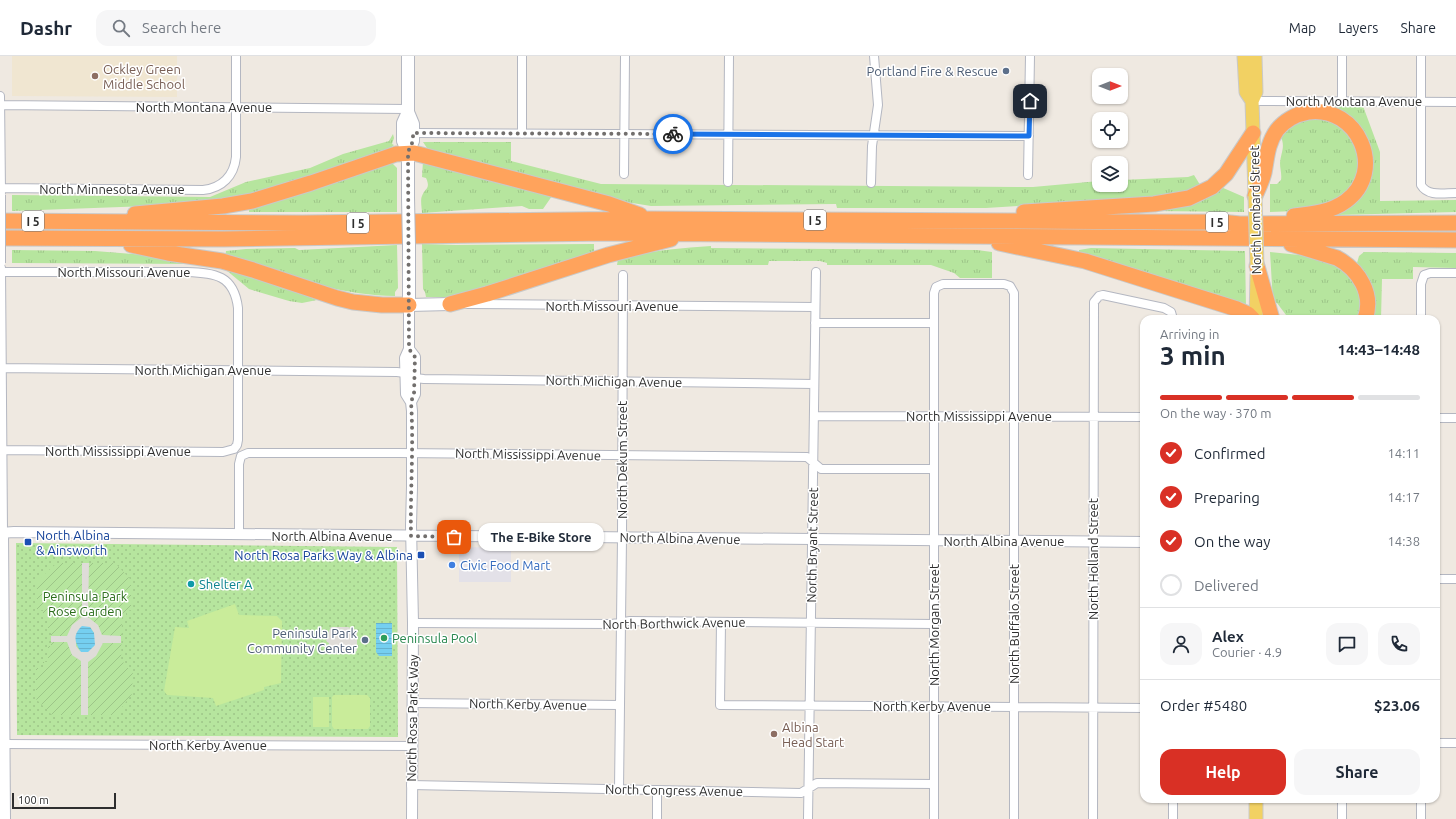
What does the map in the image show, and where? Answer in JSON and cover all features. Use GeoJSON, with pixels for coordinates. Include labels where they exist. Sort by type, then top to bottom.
{"type":"FeatureCollection","features":[{"type":"Feature","properties":{"kind":"highway"},"geometry":{"type":"LineString","coordinates":[[1221,222],[1239,217],[1293,216],[1321,212],[1331,209],[1346,201],[1352,196],[1358,186],[1365,167],[1365,153],[1358,136],[1347,123],[1340,118],[1327,113],[1304,113],[1289,119],[1280,126],[1269,145],[1264,174],[1256,196]]}},
{"type":"Feature","properties":{"kind":"highway"},"geometry":{"type":"LineString","coordinates":[[979,221],[988,214],[1154,204],[1189,198],[1212,187],[1226,174],[1253,133]]}},
{"type":"Feature","properties":{"kind":"highway"},"geometry":{"type":"LineString","coordinates":[[65,222],[223,206],[245,202],[298,187],[396,154],[408,152],[421,154],[609,204],[651,219]]}},
{"type":"Feature","properties":{"kind":"highway","name":"I 5"},"geometry":{"type":"LineString","coordinates":[[0,221],[362,223],[651,219],[1221,222],[1240,224],[1456,224]]}},
{"type":"Feature","properties":{"kind":"highway","name":"I 5"},"geometry":{"type":"LineString","coordinates":[[0,238],[240,239],[539,234],[689,234],[1456,240]]}},
{"type":"Feature","properties":{"kind":"highway"},"geometry":{"type":"LineString","coordinates":[[450,304],[487,294],[608,255],[689,234]]}},
{"type":"Feature","properties":{"kind":"highway"},"geometry":{"type":"LineString","coordinates":[[965,236],[1085,261],[1237,309],[1249,315]]}},
{"type":"Feature","properties":{"kind":"highway"},"geometry":{"type":"LineString","coordinates":[[98,238],[168,253],[222,261],[353,302],[376,305],[409,305]]}},
{"type":"Feature","properties":{"kind":"highway"},"geometry":{"type":"LineString","coordinates":[[1269,238],[1329,255],[1348,265],[1355,271],[1365,289],[1367,306],[1366,315]]}},
{"type":"Feature","properties":{"kind":"highway"},"geometry":{"type":"LineString","coordinates":[[1257,266],[1271,315]]}},
{"type":"Feature","properties":{"kind":"main road","name":"North Rosa Parks Way"},"geometry":{"type":"LineString","coordinates":[[408,56],[408,111],[413,124],[413,141],[408,152],[409,305]]}},
{"type":"Feature","properties":{"kind":"main road","name":"North Lombard Street"},"geometry":{"type":"LineString","coordinates":[[1244,56],[1246,92],[1252,101]]}},
{"type":"Feature","properties":{"kind":"main road","name":"North Lombard Street"},"geometry":{"type":"LineString","coordinates":[[1255,56],[1256,92],[1252,101],[1256,196],[1256,315]]}},
{"type":"Feature","properties":{"kind":"main road","name":"North Rosa Parks Way"},"geometry":{"type":"LineString","coordinates":[[408,111],[403,123],[403,141],[408,152]]}},
{"type":"Feature","properties":{"kind":"main road","name":"North Missouri Avenue"},"geometry":{"type":"LineString","coordinates":[[409,305],[450,304]]}},
{"type":"Feature","properties":{"kind":"main road"},"geometry":{"type":"LineString","coordinates":[[1256,803],[1256,819]]}},
{"type":"Feature","properties":{"kind":"street"},"geometry":{"type":"LineString","coordinates":[[236,56],[236,107]]}},
{"type":"Feature","properties":{"kind":"street"},"geometry":{"type":"LineString","coordinates":[[522,56],[522,134]]}},
{"type":"Feature","properties":{"kind":"street"},"geometry":{"type":"LineString","coordinates":[[624,174],[625,56]]}},
{"type":"Feature","properties":{"kind":"street"},"geometry":{"type":"LineString","coordinates":[[728,182],[729,56]]}},
{"type":"Feature","properties":{"kind":"street"},"geometry":{"type":"LineString","coordinates":[[871,184],[872,146],[878,105],[874,56]]}},
{"type":"Feature","properties":{"kind":"street"},"geometry":{"type":"LineString","coordinates":[[1028,176],[1030,56]]}},
{"type":"Feature","properties":{"kind":"street"},"geometry":{"type":"LineString","coordinates":[[1342,56],[1342,100]]}},
{"type":"Feature","properties":{"kind":"street"},"geometry":{"type":"LineString","coordinates":[[1421,56],[1421,185],[1424,190],[1430,193],[1456,193]]}},
{"type":"Feature","properties":{"kind":"street"},"geometry":{"type":"LineString","coordinates":[[0,96],[2,698],[5,819]]}},
{"type":"Feature","properties":{"kind":"street","name":"North Montana Avenue"},"geometry":{"type":"LineString","coordinates":[[1252,101],[1342,100],[1456,102]]}},
{"type":"Feature","properties":{"kind":"street","name":"North Montana Avenue"},"geometry":{"type":"LineString","coordinates":[[0,105],[236,107],[408,111]]}},
{"type":"Feature","properties":{"kind":"street","name":"North Minnesota Avenue"},"geometry":{"type":"LineString","coordinates":[[0,190],[211,189],[222,184],[230,175],[235,165],[236,107]]}},
{"type":"Feature","properties":{"kind":"street"},"geometry":{"type":"LineString","coordinates":[[413,133],[1029,136]]}},
{"type":"Feature","properties":{"kind":"street","name":"North Missouri Avenue"},"geometry":{"type":"LineString","coordinates":[[1,269],[212,273],[224,280],[234,291],[236,298],[238,308],[238,370]]}},
{"type":"Feature","properties":{"kind":"street","name":"North Bryant Street"},"geometry":{"type":"LineString","coordinates":[[808,819],[816,272]]}},
{"type":"Feature","properties":{"kind":"street"},"geometry":{"type":"LineString","coordinates":[[1421,315],[1421,284],[1424,275],[1430,272],[1456,273]]}},
{"type":"Feature","properties":{"kind":"street","name":"North Dekum Street"},"geometry":{"type":"LineString","coordinates":[[619,789],[623,455],[623,275]]}},
{"type":"Feature","properties":{"kind":"street","name":"North Morgan Street"},"geometry":{"type":"LineString","coordinates":[[934,819],[934,293],[936,287],[943,284],[1004,284],[1010,286]]}},
{"type":"Feature","properties":{"kind":"street","name":"North Buffalo Street"},"geometry":{"type":"LineString","coordinates":[[1010,286],[1014,293],[1014,819]]}},
{"type":"Feature","properties":{"kind":"street","name":"North Holland Street"},"geometry":{"type":"LineString","coordinates":[[1094,819],[1094,306],[1096,299],[1103,295],[1164,308],[1172,315]]}},
{"type":"Feature","properties":{"kind":"street","name":"North Missouri Avenue"},"geometry":{"type":"LineString","coordinates":[[450,304],[815,307]]}},
{"type":"Feature","properties":{"kind":"street","name":"North Rosa Parks Way"},"geometry":{"type":"LineString","coordinates":[[409,305],[409,349],[415,357],[410,375],[414,394],[411,402],[411,536],[413,623],[412,819]]}},
{"type":"Feature","properties":{"kind":"street"},"geometry":{"type":"LineString","coordinates":[[815,323],[934,323]]}},
{"type":"Feature","properties":{"kind":"street","name":"North Michigan Avenue"},"geometry":{"type":"LineString","coordinates":[[1,368],[397,372],[424,379],[814,384]]}},
{"type":"Feature","properties":{"kind":"street","name":"North Mississippi Avenue"},"geometry":{"type":"LineString","coordinates":[[1,450],[231,451],[236,448],[238,440],[238,370]]}},
{"type":"Feature","properties":{"kind":"street","name":"North Mississippi Avenue"},"geometry":{"type":"LineString","coordinates":[[814,416],[1140,417]]}},
{"type":"Feature","properties":{"kind":"street"},"geometry":{"type":"LineString","coordinates":[[1440,418],[1456,418]]}},
{"type":"Feature","properties":{"kind":"street","name":"North Mississippi Avenue"},"geometry":{"type":"LineString","coordinates":[[239,535],[240,458],[242,455],[259,452],[807,457],[822,469],[934,469]]}},
{"type":"Feature","properties":{"kind":"street","name":"North Albina Avenue"},"geometry":{"type":"LineString","coordinates":[[2,533],[1140,542]]}},
{"type":"Feature","properties":{"kind":"street"},"geometry":{"type":"LineString","coordinates":[[1440,579],[1456,579]]}},
{"type":"Feature","properties":{"kind":"street","name":"North Borthwick Avenue"},"geometry":{"type":"LineString","coordinates":[[413,623],[612,624],[630,621],[934,624]]}},
{"type":"Feature","properties":{"kind":"street","name":"North Kerby Avenue"},"geometry":{"type":"LineString","coordinates":[[721,622],[720,705],[1140,708]]}},
{"type":"Feature","properties":{"kind":"street","name":"North Kerby Avenue"},"geometry":{"type":"LineString","coordinates":[[412,703],[620,705]]}},
{"type":"Feature","properties":{"kind":"street"},"geometry":{"type":"LineString","coordinates":[[1440,743],[1456,743]]}},
{"type":"Feature","properties":{"kind":"street","name":"North Kerby Avenue"},"geometry":{"type":"LineString","coordinates":[[4,744],[412,746]]}},
{"type":"Feature","properties":{"kind":"street","name":"North Congress Avenue"},"geometry":{"type":"LineString","coordinates":[[411,785],[801,793],[817,783],[934,784]]}},
{"type":"Feature","properties":{"kind":"street"},"geometry":{"type":"LineString","coordinates":[[657,790],[657,819]]}},
{"type":"Feature","properties":{"kind":"street"},"geometry":{"type":"LineString","coordinates":[[1173,803],[1173,819]]}},
{"type":"Feature","properties":{"kind":"street"},"geometry":{"type":"LineString","coordinates":[[1342,803],[1342,819]]}},
{"type":"Feature","properties":{"kind":"street"},"geometry":{"type":"LineString","coordinates":[[1421,803],[1421,819]]}},
{"type":"Feature","properties":{"kind":"shaded area","name":"Ockley Green Middle School"},"geometry":{"type":"Polygon","coordinates":[[[12,56],[177,56],[177,97],[12,96],[12,56]]]}},
{"type":"Feature","properties":{"kind":"shaded area"},"geometry":{"type":"Polygon","coordinates":[[[459,547],[511,548],[511,582],[459,582],[459,547]]]}},
{"type":"Feature","properties":{"kind":"shaded area"},"geometry":{"type":"Polygon","coordinates":[[[82,563],[89,563],[88,617],[98,625],[102,635],[121,636],[121,643],[103,643],[96,656],[88,662],[88,715],[81,715],[81,661],[72,655],[67,642],[51,642],[51,636],[67,636],[72,625],[82,617],[82,563]],[[90,627],[79,630],[76,635],[76,646],[80,651],[94,646],[94,633],[90,627]]]}},
{"type":"Feature","properties":{"kind":"shaded area"},"geometry":{"type":"Polygon","coordinates":[[[331,627],[348,627],[357,630],[357,651],[349,654],[331,654],[328,651],[329,643],[326,640],[331,627]]]}},
{"type":"Feature","properties":{"kind":"green space"},"geometry":{"type":"Polygon","coordinates":[[[1332,105],[1363,106],[1380,152],[1380,201],[1456,200],[1456,212],[1335,215],[1361,195],[1359,126],[1347,115],[1332,107],[1332,105]]]}},
{"type":"Feature","properties":{"kind":"green space"},"geometry":{"type":"Polygon","coordinates":[[[1306,118],[1327,118],[1352,135],[1360,168],[1347,192],[1337,201],[1296,211],[1270,212],[1270,184],[1277,184],[1281,180],[1280,163],[1283,143],[1280,135],[1285,130],[1306,118]]]}},
{"type":"Feature","properties":{"kind":"green space"},"geometry":{"type":"Polygon","coordinates":[[[393,134],[394,138],[392,144],[394,145],[387,151],[271,190],[203,204],[12,211],[12,195],[210,197],[246,182],[310,168],[343,154],[389,141],[393,134]]]}},
{"type":"Feature","properties":{"kind":"green space"},"geometry":{"type":"Polygon","coordinates":[[[423,142],[511,142],[511,161],[601,184],[1033,187],[1092,182],[1092,192],[1128,192],[1128,180],[1188,177],[1194,175],[1202,188],[1183,195],[986,208],[837,208],[836,204],[651,206],[626,202],[432,151],[427,148],[423,142]]]}},
{"type":"Feature","properties":{"kind":"green space"},"geometry":{"type":"Polygon","coordinates":[[[423,161],[552,196],[543,209],[529,209],[522,206],[422,213],[421,198],[428,186],[426,178],[422,177],[423,161]]]}},
{"type":"Feature","properties":{"kind":"green space"},"geometry":{"type":"Polygon","coordinates":[[[389,163],[393,164],[397,168],[397,212],[249,212],[249,207],[389,163]]]}},
{"type":"Feature","properties":{"kind":"green space"},"geometry":{"type":"Polygon","coordinates":[[[1221,187],[1244,197],[1244,212],[1155,211],[1221,187]]]}},
{"type":"Feature","properties":{"kind":"green space"},"geometry":{"type":"Polygon","coordinates":[[[422,244],[594,244],[594,254],[452,297],[426,297],[423,289],[422,244]]]}},
{"type":"Feature","properties":{"kind":"green space"},"geometry":{"type":"Polygon","coordinates":[[[397,245],[398,288],[395,292],[395,296],[373,295],[330,288],[225,257],[226,251],[246,249],[295,248],[299,250],[397,245]]]}},
{"type":"Feature","properties":{"kind":"green space"},"geometry":{"type":"Polygon","coordinates":[[[711,246],[711,248],[977,250],[992,252],[992,278],[960,278],[954,273],[931,265],[827,265],[827,263],[820,261],[769,261],[768,265],[617,265],[618,259],[641,254],[711,246]]]}},
{"type":"Feature","properties":{"kind":"green space"},"geometry":{"type":"Polygon","coordinates":[[[1091,248],[1245,251],[1246,307],[1079,254],[1079,250],[1091,248]]]}},
{"type":"Feature","properties":{"kind":"green space"},"geometry":{"type":"Polygon","coordinates":[[[12,250],[95,251],[195,259],[276,284],[317,300],[302,303],[289,301],[249,289],[226,270],[217,266],[196,264],[12,263],[12,250]]]}},
{"type":"Feature","properties":{"kind":"green space"},"geometry":{"type":"Polygon","coordinates":[[[1270,252],[1309,256],[1343,266],[1361,293],[1360,315],[1286,315],[1277,303],[1273,302],[1270,252]]]}},
{"type":"Feature","properties":{"kind":"green space"},"geometry":{"type":"Polygon","coordinates":[[[1364,252],[1456,253],[1456,268],[1413,267],[1413,279],[1382,279],[1381,315],[1372,315],[1372,289],[1367,276],[1357,263],[1359,256],[1364,252]]]}},
{"type":"Feature","properties":{"kind":"green space"},"geometry":{"type":"Polygon","coordinates":[[[16,543],[397,547],[398,737],[17,735],[16,543]]]}},
{"type":"Feature","properties":{"kind":"green space","name":"Peninsula Park Rose Garden"},"geometry":{"type":"Polygon","coordinates":[[[57,563],[115,563],[131,580],[131,610],[126,611],[126,616],[122,616],[121,662],[126,663],[126,668],[133,668],[132,694],[116,715],[52,715],[36,699],[36,668],[43,668],[43,662],[48,662],[48,646],[51,646],[51,632],[48,632],[48,616],[43,616],[43,610],[37,610],[37,581],[57,563]]]}},
{"type":"Feature","properties":{"kind":"green space"},"geometry":{"type":"Polygon","coordinates":[[[235,604],[239,615],[277,616],[282,621],[281,683],[264,687],[264,690],[216,706],[213,698],[167,695],[164,691],[175,627],[189,628],[187,621],[235,604]]]}},
{"type":"Feature","properties":{"kind":"green space"},"geometry":{"type":"Polygon","coordinates":[[[334,695],[367,695],[370,698],[370,726],[368,729],[334,729],[332,726],[332,697],[334,695]]]}},
{"type":"Feature","properties":{"kind":"green space"},"geometry":{"type":"Polygon","coordinates":[[[313,697],[329,697],[329,727],[313,727],[313,697]]]}},
{"type":"Feature","properties":{"kind":"water","name":"Peninsula Pool"},"geometry":{"type":"Polygon","coordinates":[[[376,623],[392,623],[392,656],[379,656],[376,652],[376,623]]]}},
{"type":"Feature","properties":{"kind":"water"},"geometry":{"type":"Polygon","coordinates":[[[82,626],[90,627],[94,633],[95,645],[88,652],[81,652],[76,642],[77,633],[82,626]]]}},
{"type":"Feature","properties":{"kind":"way so far"},"geometry":{"type":"LineString","coordinates":[[454,537],[411,536],[411,402],[414,394],[415,357],[409,349],[408,152],[413,141],[413,133],[673,134]]}},
{"type":"Feature","properties":{"kind":"place","name":"Portland Fire & Rescue"},"geometry":{"type":"Point","coordinates":[1006,71]}},
{"type":"Feature","properties":{"kind":"place","name":"Ockley Green Middle School"},"geometry":{"type":"Point","coordinates":[95,76]}},
{"type":"Feature","properties":{"kind":"place","name":"The E-Bike Store"},"geometry":{"type":"Point","coordinates":[454,537]}},
{"type":"Feature","properties":{"kind":"place","name":"North Albina & Ainsworth"},"geometry":{"type":"Point","coordinates":[28,542]}},
{"type":"Feature","properties":{"kind":"place","name":"North Rosa Parks Way & Albina"},"geometry":{"type":"Point","coordinates":[421,555]}},
{"type":"Feature","properties":{"kind":"place","name":"Civic Food Mart"},"geometry":{"type":"Point","coordinates":[452,565]}},
{"type":"Feature","properties":{"kind":"place","name":"Shelter A"},"geometry":{"type":"Point","coordinates":[191,584]}},
{"type":"Feature","properties":{"kind":"place","name":"Peninsula Pool"},"geometry":{"type":"Point","coordinates":[384,638]}},
{"type":"Feature","properties":{"kind":"place","name":"Peninsula Park Community Center"},"geometry":{"type":"Point","coordinates":[365,640]}},
{"type":"Feature","properties":{"kind":"place","name":"Albina Head Start"},"geometry":{"type":"Point","coordinates":[774,734]}},
{"type":"Feature","properties":{"kind":"route"},"geometry":{"type":"LineString","coordinates":[[673,134],[1029,136],[1030,101]]}}]}
